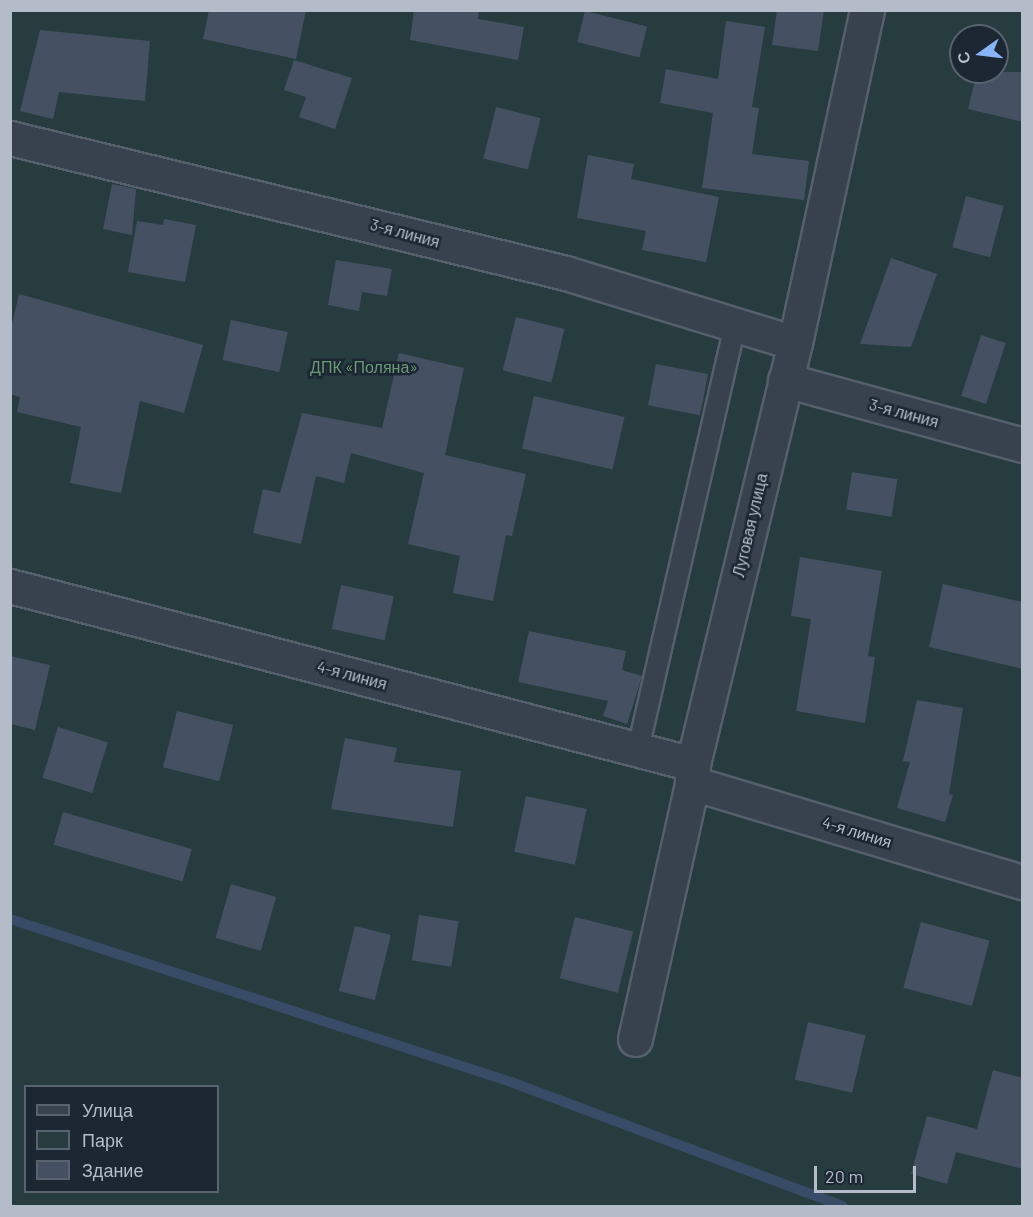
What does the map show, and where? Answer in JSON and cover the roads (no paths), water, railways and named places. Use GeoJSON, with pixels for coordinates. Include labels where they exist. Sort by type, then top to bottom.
{"type":"FeatureCollection","features":[{"type":"Feature","properties":{"kind":"street","name":"Луговая улица"},"geometry":{"type":"LineString","coordinates":[[635,1040],[692,773],[795,343],[867,10]]}},
{"type":"Feature","properties":{"kind":"street","name":"3-я линия"},"geometry":{"type":"LineString","coordinates":[[10,138],[566,273],[795,343]]}},
{"type":"Feature","properties":{"kind":"street","name":"3-я линия"},"geometry":{"type":"LineString","coordinates":[[785,380],[1023,445]]}},
{"type":"Feature","properties":{"kind":"street","name":"4-я линия"},"geometry":{"type":"LineString","coordinates":[[10,586],[638,749],[692,773],[1023,882]]}},
{"type":"Feature","properties":{"kind":"lane"},"geometry":{"type":"LineString","coordinates":[[638,749],[735,324]]}},
{"type":"Feature","properties":{"kind":"waterway"},"geometry":{"type":"LineString","coordinates":[[10,919],[511,1082],[843,1206]]}},
{"type":"Feature","properties":{"kind":"park label","name":"ДПК «Поляна»"},"geometry":{"type":"Point","coordinates":[364,367]}}]}
